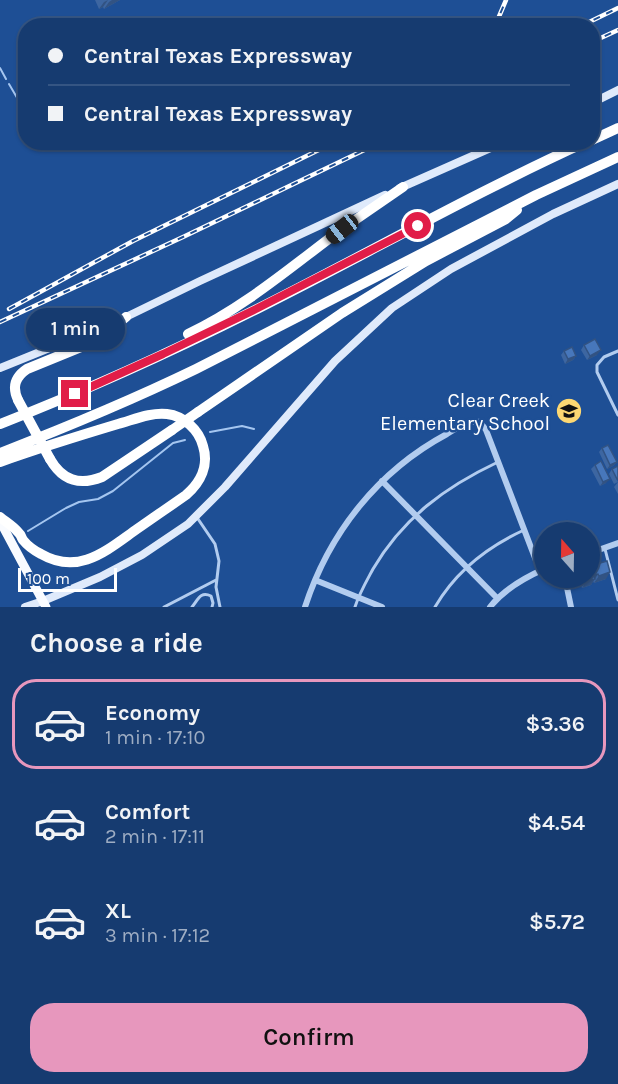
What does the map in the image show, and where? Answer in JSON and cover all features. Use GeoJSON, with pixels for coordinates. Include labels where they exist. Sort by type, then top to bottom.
{"type":"FeatureCollection","features":[{"type":"Feature","properties":{"kind":"highway"},"geometry":{"type":"LineString","coordinates":[[600,136],[618,128]]}},
{"type":"Feature","properties":{"kind":"highway"},"geometry":{"type":"LineString","coordinates":[[0,424],[91,388],[256,309],[474,196],[569,150]]}},
{"type":"Feature","properties":{"kind":"highway"},"geometry":{"type":"LineString","coordinates":[[0,453],[151,391],[536,195],[618,157]]}},
{"type":"Feature","properties":{"kind":"highway"},"geometry":{"type":"LineString","coordinates":[[91,388],[114,369],[198,329],[250,297],[403,187]]}},
{"type":"Feature","properties":{"kind":"highway"},"geometry":{"type":"LineString","coordinates":[[126,317],[98,339],[27,369],[18,378],[15,389],[18,400],[50,459],[67,477],[85,482],[109,472],[342,313],[426,261],[506,219],[536,195]]}},
{"type":"Feature","properties":{"kind":"highway"},"geometry":{"type":"LineString","coordinates":[[0,462],[69,439],[158,414],[175,416],[189,424],[200,437],[205,456],[200,480],[186,495],[103,553],[84,561],[64,562],[43,556],[30,547],[19,532],[0,519]]}},
{"type":"Feature","properties":{"kind":"main road"},"geometry":{"type":"LineString","coordinates":[[600,98],[618,90]]}},
{"type":"Feature","properties":{"kind":"main road"},"geometry":{"type":"LineString","coordinates":[[0,368],[126,317],[486,150]]}},
{"type":"Feature","properties":{"kind":"main road"},"geometry":{"type":"LineString","coordinates":[[25,607],[45,604],[100,577],[142,555],[188,524],[225,487],[335,361],[392,308],[451,269],[553,214],[618,184]]}},
{"type":"Feature","properties":{"kind":"main road"},"geometry":{"type":"LineString","coordinates":[[0,519],[45,604]]}},
{"type":"Feature","properties":{"kind":"street"},"geometry":{"type":"LineString","coordinates":[[305,607],[327,553],[359,505],[413,454],[472,421],[483,425],[534,552]]}},
{"type":"Feature","properties":{"kind":"street"},"geometry":{"type":"LineString","coordinates":[[382,481],[497,598]]}},
{"type":"Feature","properties":{"kind":"street"},"geometry":{"type":"LineString","coordinates":[[600,550],[618,543]]}},
{"type":"Feature","properties":{"kind":"street"},"geometry":{"type":"LineString","coordinates":[[490,607],[513,585],[534,574]]}},
{"type":"Feature","properties":{"kind":"street"},"geometry":{"type":"LineString","coordinates":[[315,580],[381,607]]}},
{"type":"Feature","properties":{"kind":"street"},"geometry":{"type":"LineString","coordinates":[[567,588],[571,607]]}},
{"type":"Feature","properties":{"kind":"lane"},"geometry":{"type":"LineString","coordinates":[[618,351],[604,357],[597,365],[597,372],[618,415]]}},
{"type":"Feature","properties":{"kind":"lane"},"geometry":{"type":"LineString","coordinates":[[355,607],[358,597],[388,545],[415,514],[473,473],[498,462]]}},
{"type":"Feature","properties":{"kind":"lane"},"geometry":{"type":"LineString","coordinates":[[196,516],[215,544],[219,561],[216,587],[220,607]]}},
{"type":"Feature","properties":{"kind":"lane"},"geometry":{"type":"LineString","coordinates":[[435,607],[453,581],[467,567],[493,546],[524,530]]}},
{"type":"Feature","properties":{"kind":"lane"},"geometry":{"type":"LineString","coordinates":[[605,548],[618,600]]}},
{"type":"Feature","properties":{"kind":"lane"},"geometry":{"type":"LineString","coordinates":[[164,607],[216,580]]}},
{"type":"Feature","properties":{"kind":"lane"},"geometry":{"type":"LineString","coordinates":[[192,607],[203,594],[211,596],[212,607]]}},
{"type":"Feature","properties":{"kind":"building"},"geometry":{"type":"Polygon","coordinates":[[[595,339],[601,350],[590,356],[584,345],[595,339]]]}},
{"type":"Feature","properties":{"kind":"building"},"geometry":{"type":"Polygon","coordinates":[[[572,347],[576,356],[568,359],[564,351],[572,347]]]}},
{"type":"Feature","properties":{"kind":"building"},"geometry":{"type":"Polygon","coordinates":[[[608,445],[617,462],[610,465],[602,448],[608,445]]]}},
{"type":"Feature","properties":{"kind":"building"},"geometry":{"type":"Polygon","coordinates":[[[601,461],[610,479],[603,482],[595,465],[601,461]]]}},
{"type":"Feature","properties":{"kind":"building"},"geometry":{"type":"Polygon","coordinates":[[[618,466],[618,479],[617,479],[612,469],[618,466]]]}},
{"type":"Feature","properties":{"kind":"building"},"geometry":{"type":"Polygon","coordinates":[[[607,561],[610,572],[600,576],[600,563],[607,561]]]}},
{"type":"Feature","properties":{"kind":"waterway"},"geometry":{"type":"LineString","coordinates":[[0,68],[6,79]]}},
{"type":"Feature","properties":{"kind":"waterway"},"geometry":{"type":"LineString","coordinates":[[9,84],[18,99]]}},
{"type":"Feature","properties":{"kind":"waterway"},"geometry":{"type":"LineString","coordinates":[[210,432],[242,426],[254,429]]}},
{"type":"Feature","properties":{"kind":"waterway"},"geometry":{"type":"LineString","coordinates":[[28,531],[66,508],[79,502],[98,499],[113,491],[173,443],[185,440]]}},
{"type":"Feature","properties":{"kind":"railway"},"geometry":{"type":"LineString","coordinates":[[498,18],[506,0]]}},
{"type":"Feature","properties":{"kind":"railway"},"geometry":{"type":"LineString","coordinates":[[597,18],[618,8]]}},
{"type":"Feature","properties":{"kind":"railway"},"geometry":{"type":"LineString","coordinates":[[600,38],[618,30]]}},
{"type":"Feature","properties":{"kind":"railway"},"geometry":{"type":"LineString","coordinates":[[9,309],[133,241],[319,150]]}},
{"type":"Feature","properties":{"kind":"railway"},"geometry":{"type":"LineString","coordinates":[[0,322],[364,150]]}},
{"type":"Feature","properties":{"kind":"place","name":"Clear Creek Elementary School"},"geometry":{"type":"Point","coordinates":[569,411]}},
{"type":"Feature","properties":{"kind":"route"},"geometry":{"type":"LineString","coordinates":[[75,394],[256,309],[418,226]]}}]}
